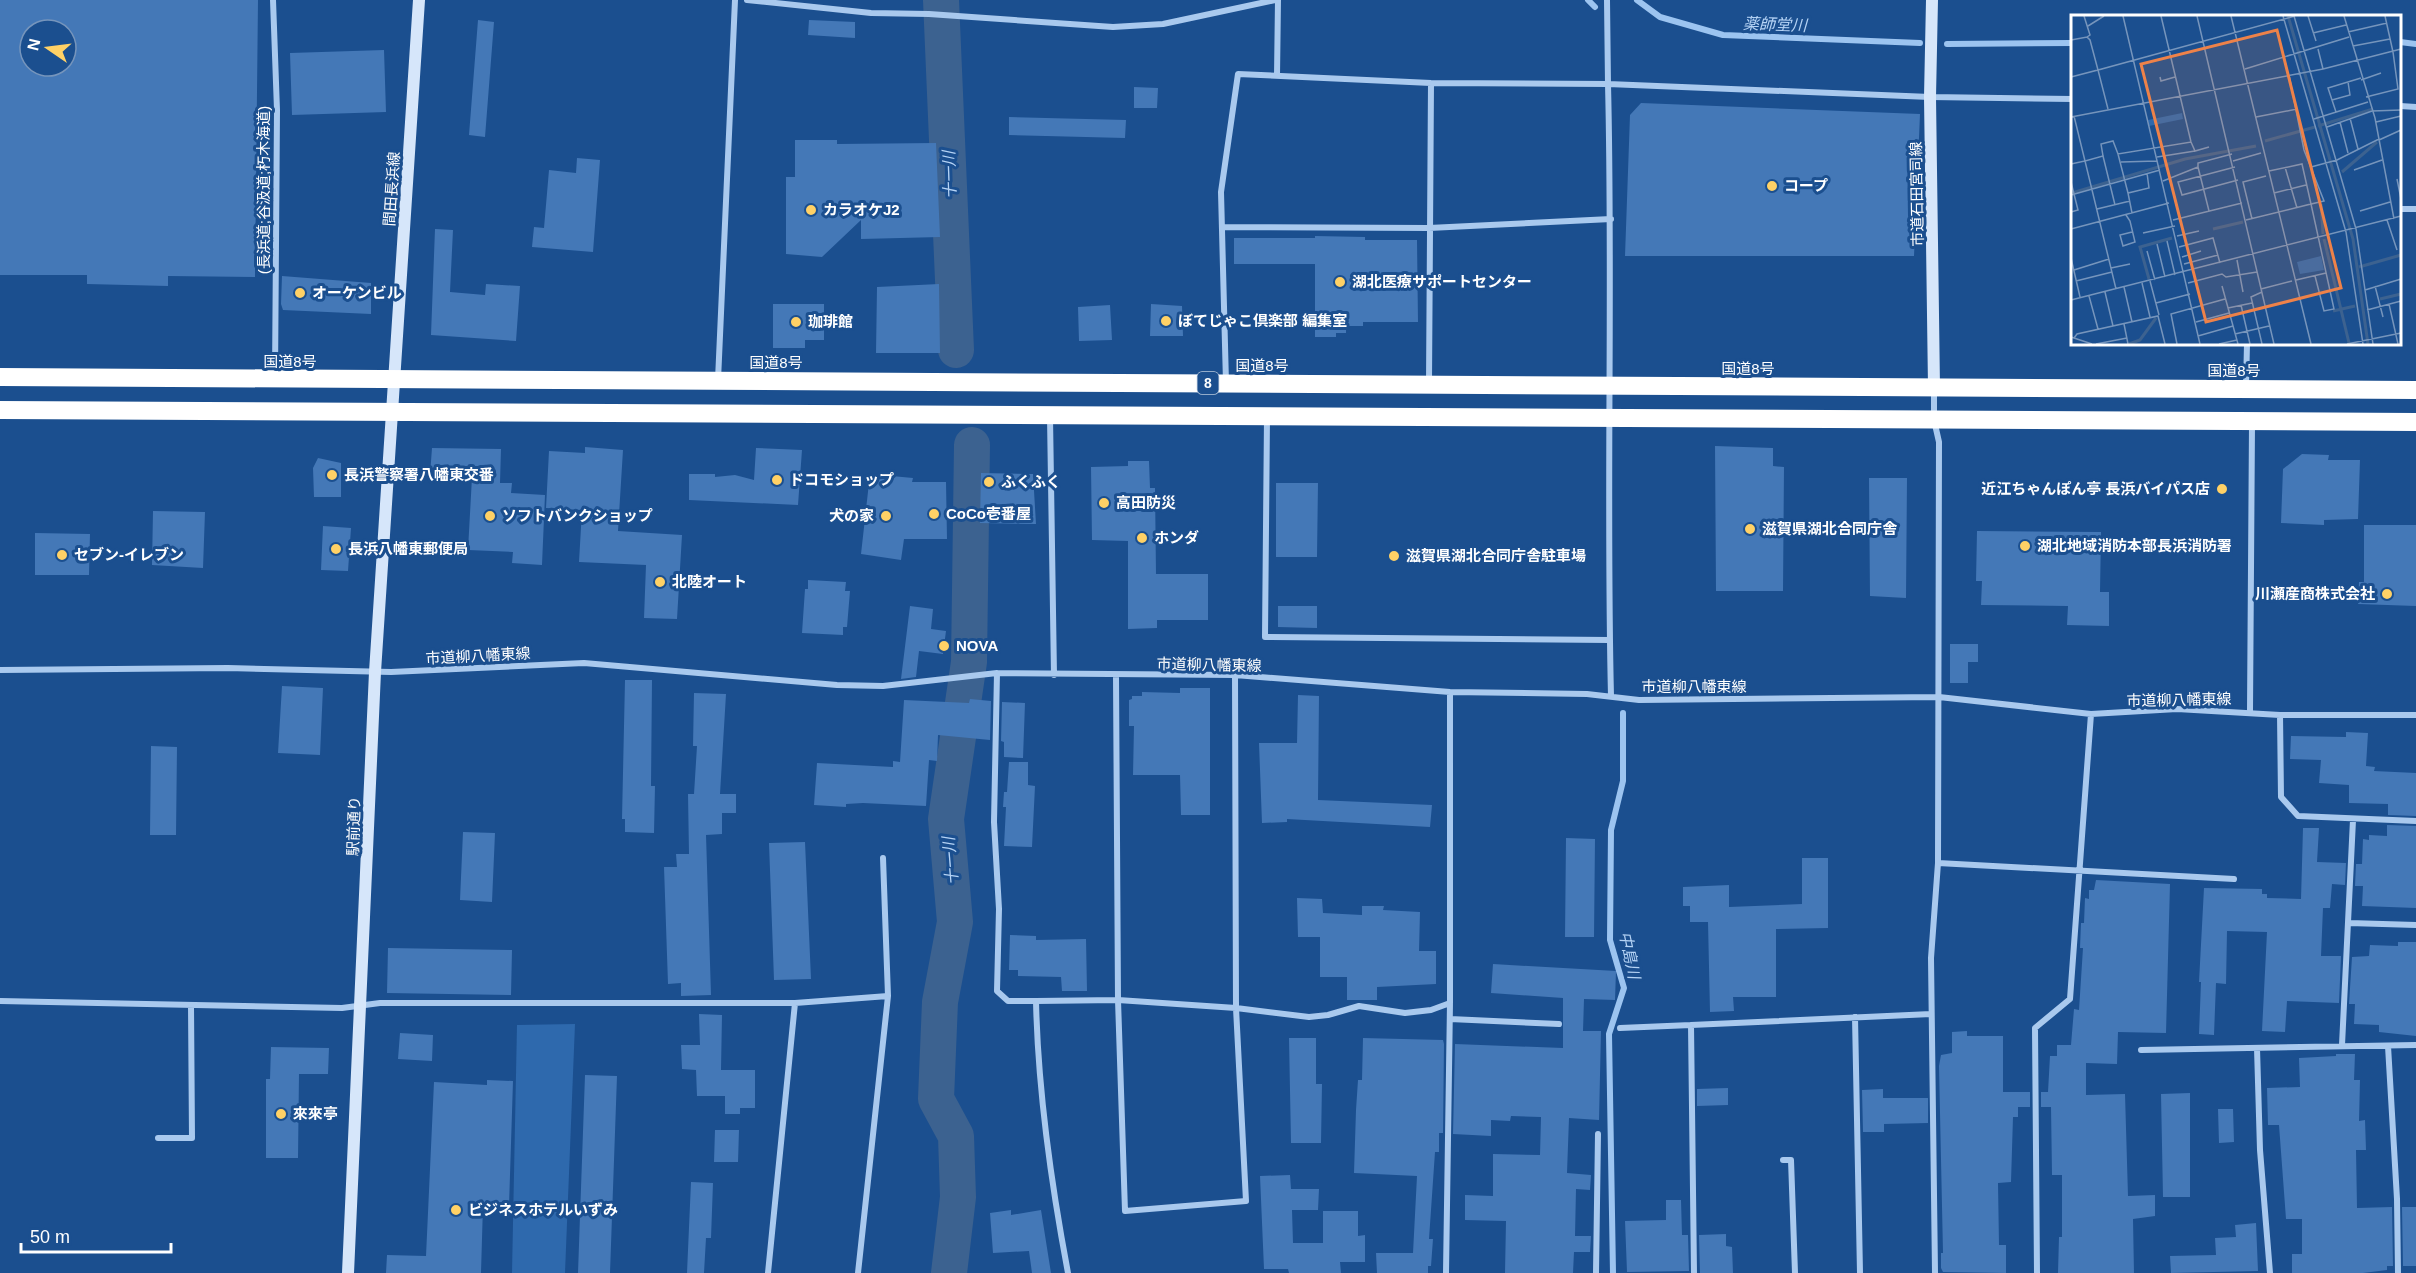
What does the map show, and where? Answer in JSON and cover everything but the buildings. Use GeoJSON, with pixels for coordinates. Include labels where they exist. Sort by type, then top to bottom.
{"type":"FeatureCollection","features":[{"type":"Feature","properties":{"kind":"highway","name":"国道8号"},"geometry":{"type":"LineString","coordinates":[[0,377],[393,381],[2416,390]]}},
{"type":"Feature","properties":{"kind":"highway","name":"8"},"geometry":{"type":"LineString","coordinates":[[0,410],[2416,422]]}},
{"type":"Feature","properties":{"kind":"main road","name":"間田長浜線"},"geometry":{"type":"LineString","coordinates":[[393,381],[419,0]]}},
{"type":"Feature","properties":{"kind":"main road","name":"市道石田宮司線"},"geometry":{"type":"LineString","coordinates":[[1932,0],[1930,97],[1934,387]]}},
{"type":"Feature","properties":{"kind":"main road","name":"駅前通り"},"geometry":{"type":"LineString","coordinates":[[348,1273],[375,672],[393,412],[393,381]]}},
{"type":"Feature","properties":{"kind":"street","name":"(長浜道;谷汲道;朽木海道)"},"geometry":{"type":"LineString","coordinates":[[273,0],[277,110],[275,380]]}},
{"type":"Feature","properties":{"kind":"street"},"geometry":{"type":"LineString","coordinates":[[718,381],[735,0]]}},
{"type":"Feature","properties":{"kind":"street"},"geometry":{"type":"LineString","coordinates":[[747,0],[871,13],[929,14],[1113,27],[1162,24],[1277,0],[1277,76]]}},
{"type":"Feature","properties":{"kind":"street"},"geometry":{"type":"LineString","coordinates":[[1607,0],[1611,219],[1609,386],[1611,696]]}},
{"type":"Feature","properties":{"kind":"street"},"geometry":{"type":"LineString","coordinates":[[1226,383],[1221,192],[1238,74],[1431,83],[1608,84],[1930,97],[2071,99]]}},
{"type":"Feature","properties":{"kind":"street"},"geometry":{"type":"LineString","coordinates":[[1429,384],[1431,83]]}},
{"type":"Feature","properties":{"kind":"street"},"geometry":{"type":"LineString","coordinates":[[2401,106],[2416,107]]}},
{"type":"Feature","properties":{"kind":"street"},"geometry":{"type":"LineString","coordinates":[[1223,227],[1429,228],[1611,219]]}},
{"type":"Feature","properties":{"kind":"street"},"geometry":{"type":"LineString","coordinates":[[2246,390],[2247,345]]}},
{"type":"Feature","properties":{"kind":"street"},"geometry":{"type":"LineString","coordinates":[[1934,387],[1934,420],[1939,442],[1938,863],[1931,958],[1935,1273]]}},
{"type":"Feature","properties":{"kind":"street"},"geometry":{"type":"LineString","coordinates":[[1050,416],[1054,675]]}},
{"type":"Feature","properties":{"kind":"street"},"geometry":{"type":"LineString","coordinates":[[1267,417],[1265,637],[1610,640]]}},
{"type":"Feature","properties":{"kind":"street"},"geometry":{"type":"LineString","coordinates":[[2250,711],[2252,421]]}},
{"type":"Feature","properties":{"kind":"street","name":"市道柳八幡東線"},"geometry":{"type":"LineString","coordinates":[[0,670],[228,668],[375,672],[584,663],[837,685],[883,686],[997,673],[1116,676],[1235,675],[1450,692],[1611,696],[1639,700],[1939,697],[2091,714],[2177,709],[2250,711],[2280,715],[2416,715]]}},
{"type":"Feature","properties":{"kind":"street"},"geometry":{"type":"LineString","coordinates":[[997,673],[994,822],[999,909],[998,991],[1008,1001],[1118,1000],[1236,1008],[1309,1017],[1335,1013],[1353,1006],[1405,1013],[1431,1010],[1450,1003]]}},
{"type":"Feature","properties":{"kind":"street"},"geometry":{"type":"LineString","coordinates":[[1116,676],[1118,1000],[1125,1210],[1246,1201],[1236,1008],[1235,675]]}},
{"type":"Feature","properties":{"kind":"street"},"geometry":{"type":"LineString","coordinates":[[1446,1273],[1450,1019],[1450,692]]}},
{"type":"Feature","properties":{"kind":"street"},"geometry":{"type":"LineString","coordinates":[[2037,1273],[2035,1028],[2070,999],[2091,714]]}},
{"type":"Feature","properties":{"kind":"street"},"geometry":{"type":"LineString","coordinates":[[2280,715],[2281,797],[2298,816],[2416,821]]}},
{"type":"Feature","properties":{"kind":"street"},"geometry":{"type":"LineString","coordinates":[[2342,1045],[2353,820]]}},
{"type":"Feature","properties":{"kind":"street"},"geometry":{"type":"LineString","coordinates":[[858,1273],[888,996],[883,858]]}},
{"type":"Feature","properties":{"kind":"street"},"geometry":{"type":"LineString","coordinates":[[1938,863],[2234,879]]}},
{"type":"Feature","properties":{"kind":"street"},"geometry":{"type":"LineString","coordinates":[[2349,923],[2416,925]]}},
{"type":"Feature","properties":{"kind":"street"},"geometry":{"type":"LineString","coordinates":[[0,1001],[361,1008],[380,1003],[795,1003],[888,996]]}},
{"type":"Feature","properties":{"kind":"street"},"geometry":{"type":"LineString","coordinates":[[1036,1001],[1042,1107],[1068,1273]]}},
{"type":"Feature","properties":{"kind":"street"},"geometry":{"type":"LineString","coordinates":[[768,1273],[795,1003]]}},
{"type":"Feature","properties":{"kind":"street"},"geometry":{"type":"LineString","coordinates":[[158,1138],[192,1138],[191,1005]]}},
{"type":"Feature","properties":{"kind":"street"},"geometry":{"type":"LineString","coordinates":[[1620,1028],[1931,1014]]}},
{"type":"Feature","properties":{"kind":"street"},"geometry":{"type":"LineString","coordinates":[[1855,1017],[1860,1273]]}},
{"type":"Feature","properties":{"kind":"street"},"geometry":{"type":"LineString","coordinates":[[1450,1019],[1559,1024]]}},
{"type":"Feature","properties":{"kind":"street"},"geometry":{"type":"LineString","coordinates":[[1691,1025],[1695,1273]]}},
{"type":"Feature","properties":{"kind":"street"},"geometry":{"type":"LineString","coordinates":[[2141,1050],[2416,1045]]}},
{"type":"Feature","properties":{"kind":"street"},"geometry":{"type":"LineString","coordinates":[[2388,1046],[2397,1198],[2398,1273]]}},
{"type":"Feature","properties":{"kind":"street"},"geometry":{"type":"LineString","coordinates":[[2257,1048],[2260,1150],[2271,1273]]}},
{"type":"Feature","properties":{"kind":"street"},"geometry":{"type":"LineString","coordinates":[[1596,1273],[1598,1134]]}},
{"type":"Feature","properties":{"kind":"street"},"geometry":{"type":"LineString","coordinates":[[1782,1160],[1791,1160],[1795,1273]]}},
{"type":"Feature","properties":{"kind":"shaded area"},"geometry":{"type":"Polygon","coordinates":[[[575,1024],[565,1273],[512,1273],[517,1025],[575,1024]]]}},
{"type":"Feature","properties":{"kind":"waterway","name":"十一川"},"geometry":{"type":"LineString","coordinates":[[941,0],[956,350]]}},
{"type":"Feature","properties":{"kind":"waterway"},"geometry":{"type":"LineString","coordinates":[[1588,0],[1595,7]]}},
{"type":"Feature","properties":{"kind":"waterway","name":"薬師堂川"},"geometry":{"type":"LineString","coordinates":[[1637,0],[1660,17],[1723,35],[1920,43]]}},
{"type":"Feature","properties":{"kind":"waterway","name":"薬師堂川"},"geometry":{"type":"LineString","coordinates":[[2401,42],[2416,44]]}},
{"type":"Feature","properties":{"kind":"waterway","name":"薬師堂川"},"geometry":{"type":"LineString","coordinates":[[1947,44],[2071,43]]}},
{"type":"Feature","properties":{"kind":"waterway","name":"十一川"},"geometry":{"type":"LineString","coordinates":[[949,1273],[958,1197],[956,1136],[936,1099],[940,1002],[955,922],[946,819],[969,662],[972,445]]}},
{"type":"Feature","properties":{"kind":"waterway","name":"中島川"},"geometry":{"type":"LineString","coordinates":[[1613,1273],[1609,1034],[1624,988],[1610,940],[1611,830],[1623,781],[1623,713]]}},
{"type":"Feature","properties":{"kind":"place","name":"コープ"},"geometry":{"type":"Point","coordinates":[1772,186]}},
{"type":"Feature","properties":{"kind":"place","name":"カラオケJ2"},"geometry":{"type":"Point","coordinates":[811,210]}},
{"type":"Feature","properties":{"kind":"place","name":"湖北医療サポートセンター"},"geometry":{"type":"Point","coordinates":[1340,282]}},
{"type":"Feature","properties":{"kind":"place","name":"オーケンビル"},"geometry":{"type":"Point","coordinates":[300,293]}},
{"type":"Feature","properties":{"kind":"place","name":"ぼてじゃこ倶楽部 編集室"},"geometry":{"type":"Point","coordinates":[1166,321]}},
{"type":"Feature","properties":{"kind":"place","name":"珈琲館"},"geometry":{"type":"Point","coordinates":[796,322]}},
{"type":"Feature","properties":{"kind":"place","name":"長浜警察署八幡東交番"},"geometry":{"type":"Point","coordinates":[332,475]}},
{"type":"Feature","properties":{"kind":"place","name":"ドコモショップ"},"geometry":{"type":"Point","coordinates":[777,480]}},
{"type":"Feature","properties":{"kind":"place","name":"ふくふく"},"geometry":{"type":"Point","coordinates":[989,482]}},
{"type":"Feature","properties":{"kind":"place","name":"近江ちゃんぽん亭 長浜バイパス店"},"geometry":{"type":"Point","coordinates":[2222,489]}},
{"type":"Feature","properties":{"kind":"place","name":"高田防災"},"geometry":{"type":"Point","coordinates":[1104,503]}},
{"type":"Feature","properties":{"kind":"place","name":"CoCo壱番屋"},"geometry":{"type":"Point","coordinates":[934,514]}},
{"type":"Feature","properties":{"kind":"place","name":"ソフトバンクショップ"},"geometry":{"type":"Point","coordinates":[490,516]}},
{"type":"Feature","properties":{"kind":"place","name":"犬の家"},"geometry":{"type":"Point","coordinates":[886,516]}},
{"type":"Feature","properties":{"kind":"place","name":"滋賀県湖北合同庁舎"},"geometry":{"type":"Point","coordinates":[1750,529]}},
{"type":"Feature","properties":{"kind":"place","name":"ホンダ"},"geometry":{"type":"Point","coordinates":[1142,538]}},
{"type":"Feature","properties":{"kind":"place","name":"湖北地域消防本部長浜消防署"},"geometry":{"type":"Point","coordinates":[2025,546]}},
{"type":"Feature","properties":{"kind":"place","name":"長浜八幡東郵便局"},"geometry":{"type":"Point","coordinates":[336,549]}},
{"type":"Feature","properties":{"kind":"place","name":"セブン-イレブン"},"geometry":{"type":"Point","coordinates":[62,555]}},
{"type":"Feature","properties":{"kind":"place","name":"滋賀県湖北合同庁舎駐車場"},"geometry":{"type":"Point","coordinates":[1394,556]}},
{"type":"Feature","properties":{"kind":"place","name":"北陸オート"},"geometry":{"type":"Point","coordinates":[660,582]}},
{"type":"Feature","properties":{"kind":"place","name":"川瀬産商株式会社"},"geometry":{"type":"Point","coordinates":[2387,594]}},
{"type":"Feature","properties":{"kind":"place","name":"NOVA"},"geometry":{"type":"Point","coordinates":[944,646]}},
{"type":"Feature","properties":{"kind":"place","name":"來來亭"},"geometry":{"type":"Point","coordinates":[281,1114]}},
{"type":"Feature","properties":{"kind":"place","name":"ビジネスホテルいずみ"},"geometry":{"type":"Point","coordinates":[456,1210]}}]}
